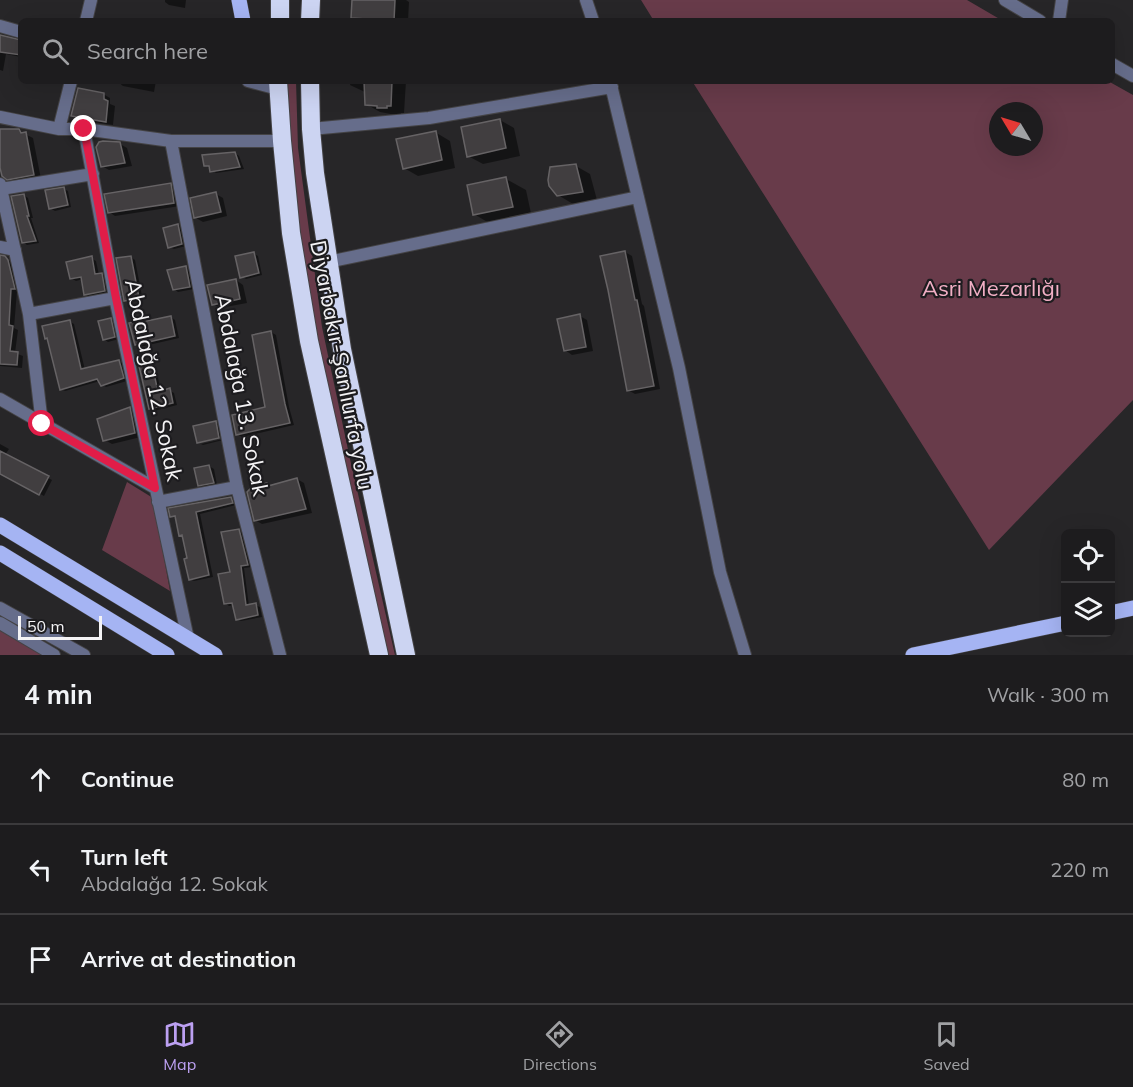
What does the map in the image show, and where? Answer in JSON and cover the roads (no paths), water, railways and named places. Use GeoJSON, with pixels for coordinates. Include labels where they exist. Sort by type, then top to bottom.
{"type":"FeatureCollection","features":[{"type":"Feature","properties":{"kind":"highway"},"geometry":{"type":"LineString","coordinates":[[280,0],[280,18]]}},
{"type":"Feature","properties":{"kind":"highway"},"geometry":{"type":"LineString","coordinates":[[310,0],[310,18]]}},
{"type":"Feature","properties":{"kind":"highway","name":"Diyarbakır-Şanlıurfa yolu"},"geometry":{"type":"LineString","coordinates":[[277,84],[291,233],[309,341],[379,655]]}},
{"type":"Feature","properties":{"kind":"highway","name":"Diyarbakır-Şanlıurfa yolu"},"geometry":{"type":"LineString","coordinates":[[310,84],[315,173],[342,349],[406,655]]}},
{"type":"Feature","properties":{"kind":"main road"},"geometry":{"type":"LineString","coordinates":[[239,0],[242,18]]}},
{"type":"Feature","properties":{"kind":"main road"},"geometry":{"type":"LineString","coordinates":[[0,525],[216,655]]}},
{"type":"Feature","properties":{"kind":"main road"},"geometry":{"type":"LineString","coordinates":[[0,553],[167,655]]}},
{"type":"Feature","properties":{"kind":"main road"},"geometry":{"type":"LineString","coordinates":[[1115,612],[1133,608]]}},
{"type":"Feature","properties":{"kind":"main road"},"geometry":{"type":"LineString","coordinates":[[913,655],[1061,624]]}},
{"type":"Feature","properties":{"kind":"main road"},"geometry":{"type":"LineString","coordinates":[[939,655],[994,638]]}},
{"type":"Feature","properties":{"kind":"street"},"geometry":{"type":"LineString","coordinates":[[87,18],[92,0]]}},
{"type":"Feature","properties":{"kind":"street"},"geometry":{"type":"LineString","coordinates":[[586,0],[592,18]]}},
{"type":"Feature","properties":{"kind":"street"},"geometry":{"type":"LineString","coordinates":[[1005,0],[1035,18]]}},
{"type":"Feature","properties":{"kind":"street"},"geometry":{"type":"LineString","coordinates":[[1059,18],[1062,0]]}},
{"type":"Feature","properties":{"kind":"street"},"geometry":{"type":"LineString","coordinates":[[0,26],[18,31]]}},
{"type":"Feature","properties":{"kind":"street"},"geometry":{"type":"LineString","coordinates":[[1115,66],[1133,76]]}},
{"type":"Feature","properties":{"kind":"street"},"geometry":{"type":"LineString","coordinates":[[59,129],[70,84]]}},
{"type":"Feature","properties":{"kind":"street"},"geometry":{"type":"LineString","coordinates":[[311,129],[429,118],[611,84],[679,368],[720,572],[745,655]]}},
{"type":"Feature","properties":{"kind":"street"},"geometry":{"type":"LineString","coordinates":[[0,117],[59,129],[84,129],[171,141],[282,141]]}},
{"type":"Feature","properties":{"kind":"street","name":"Abdalağa 12. Sokak"},"geometry":{"type":"LineString","coordinates":[[84,129],[116,298],[188,639]]}},
{"type":"Feature","properties":{"kind":"street","name":"Abdalağa 13. Sokak"},"geometry":{"type":"LineString","coordinates":[[171,141],[237,486],[280,655]]}},
{"type":"Feature","properties":{"kind":"street"},"geometry":{"type":"LineString","coordinates":[[42,424],[29,314],[0,186],[93,174]]}},
{"type":"Feature","properties":{"kind":"street"},"geometry":{"type":"LineString","coordinates":[[328,262],[638,197]]}},
{"type":"Feature","properties":{"kind":"street"},"geometry":{"type":"LineString","coordinates":[[0,247],[15,250]]}},
{"type":"Feature","properties":{"kind":"street"},"geometry":{"type":"LineString","coordinates":[[29,314],[116,298]]}},
{"type":"Feature","properties":{"kind":"street"},"geometry":{"type":"LineString","coordinates":[[0,399],[155,488]]}},
{"type":"Feature","properties":{"kind":"street"},"geometry":{"type":"LineString","coordinates":[[158,502],[237,486]]}},
{"type":"Feature","properties":{"kind":"street"},"geometry":{"type":"LineString","coordinates":[[0,608],[84,655]]}},
{"type":"Feature","properties":{"kind":"street"},"geometry":{"type":"LineString","coordinates":[[0,623],[54,655]]}},
{"type":"Feature","properties":{"kind":"park label","name":"Asri Mezarlığı"},"geometry":{"type":"Point","coordinates":[991,288]}}]}
